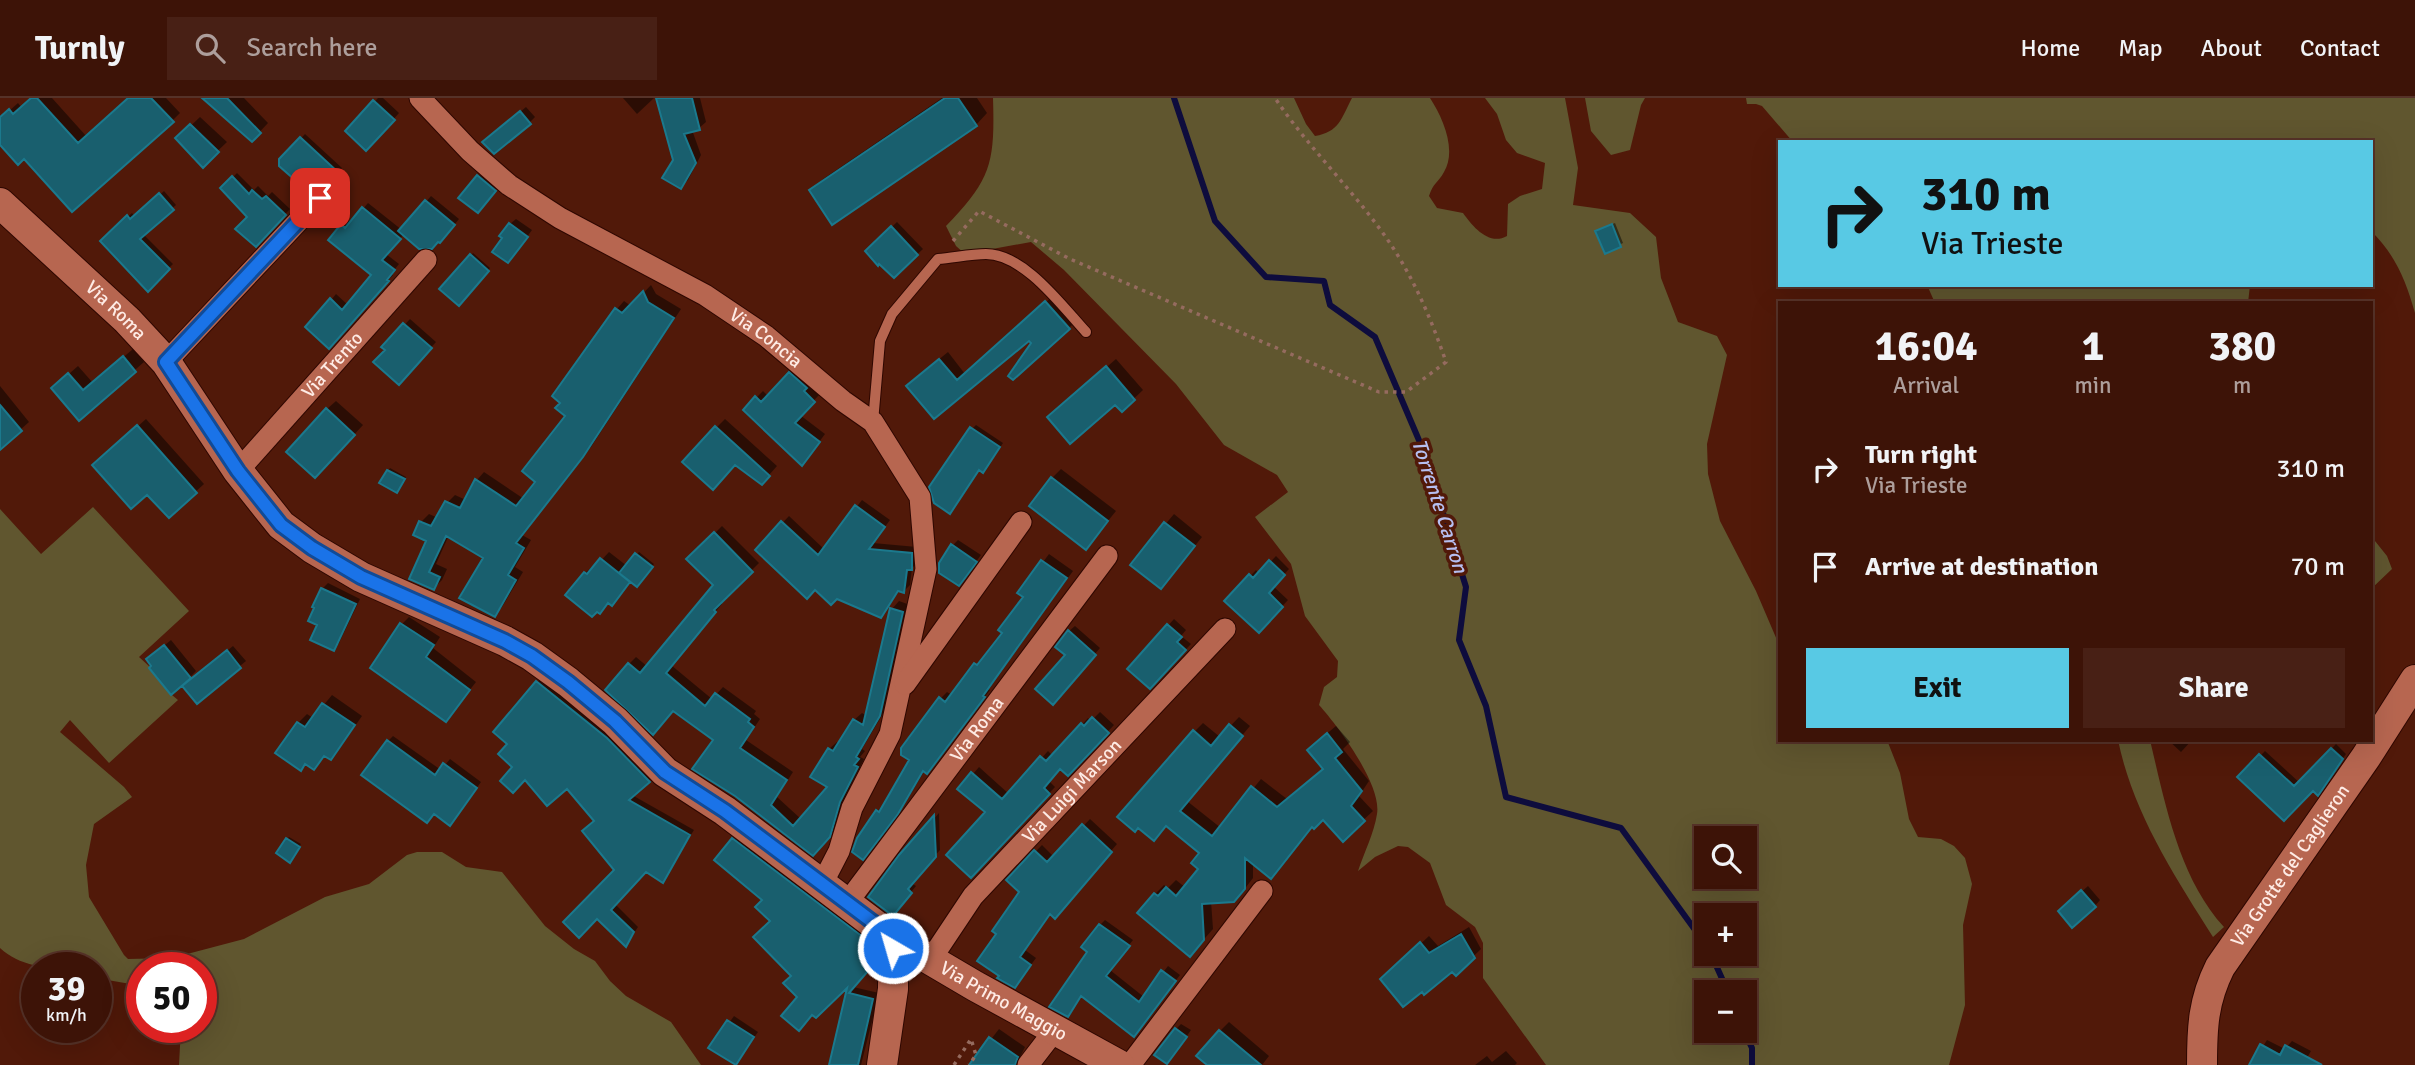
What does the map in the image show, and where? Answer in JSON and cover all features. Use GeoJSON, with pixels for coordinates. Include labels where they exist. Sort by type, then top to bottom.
{"type":"FeatureCollection","features":[{"type":"Feature","properties":{"kind":"main road","name":"Via Roma"},"geometry":{"type":"LineString","coordinates":[[0,203],[127,320],[166,362],[238,471],[281,525],[312,548],[361,577],[505,641],[532,656],[615,721],[665,772],[725,811],[890,936]]}},
{"type":"Feature","properties":{"kind":"main road","name":"Via Grotte del Caglieron"},"geometry":{"type":"LineString","coordinates":[[2202,1065],[2203,1017],[2209,988],[2220,967],[2366,757],[2415,680]]}},
{"type":"Feature","properties":{"kind":"main road","name":"Via Primo Maggio"},"geometry":{"type":"LineString","coordinates":[[890,936],[1119,1065]]}},
{"type":"Feature","properties":{"kind":"main road"},"geometry":{"type":"LineString","coordinates":[[882,1065],[893,980],[893,948],[890,936]]}},
{"type":"Feature","properties":{"kind":"main road"},"geometry":{"type":"LineString","coordinates":[[893,980],[928,972],[940,965]]}},
{"type":"Feature","properties":{"kind":"street","name":"Via Concia"},"geometry":{"type":"LineString","coordinates":[[420,98],[470,151],[509,185],[560,218],[705,295],[766,335],[843,401],[873,422],[920,497],[926,569],[890,734],[852,808],[839,851],[822,884]]}},
{"type":"Feature","properties":{"kind":"street"},"geometry":{"type":"LineString","coordinates":[[166,362],[320,198]]}},
{"type":"Feature","properties":{"kind":"street","name":"Via Trento"},"geometry":{"type":"LineString","coordinates":[[238,471],[426,261]]}},
{"type":"Feature","properties":{"kind":"street","name":"Via Concia"},"geometry":{"type":"LineString","coordinates":[[900,691],[1021,522]]}},
{"type":"Feature","properties":{"kind":"street","name":"Via Roma"},"geometry":{"type":"LineString","coordinates":[[847,903],[1107,556]]}},
{"type":"Feature","properties":{"kind":"street","name":"Via Luigi Marson"},"geometry":{"type":"LineString","coordinates":[[940,965],[973,897],[1225,629]]}},
{"type":"Feature","properties":{"kind":"street"},"geometry":{"type":"LineString","coordinates":[[1130,1065],[1262,891]]}},
{"type":"Feature","properties":{"kind":"street"},"geometry":{"type":"LineString","coordinates":[[1027,1065],[1055,1030]]}},
{"type":"Feature","properties":{"kind":"lane"},"geometry":{"type":"LineString","coordinates":[[873,422],[880,341],[892,314],[938,260],[987,254],[1010,260],[1036,278],[1086,332]]}},
{"type":"Feature","properties":{"kind":"path"},"geometry":{"type":"LineString","coordinates":[[938,260],[979,211],[1070,260],[1379,392],[1406,392],[1446,362],[1429,313],[1386,237],[1293,124],[1275,98]]}},
{"type":"Feature","properties":{"kind":"path"},"geometry":{"type":"LineString","coordinates":[[954,1065],[971,1039],[976,1055],[969,1065]]}},
{"type":"Feature","properties":{"kind":"shaded area"},"geometry":{"type":"Polygon","coordinates":[[[993,98],[1294,98],[1315,136],[1334,128],[1352,98],[1430,98],[1444,124],[1449,154],[1444,172],[1429,196],[1437,208],[1463,213],[1482,234],[1494,239],[1507,236],[1508,204],[1520,196],[1542,189],[1545,163],[1517,153],[1506,140],[1497,114],[1485,98],[1565,98],[1578,168],[1573,205],[1630,213],[1656,237],[1661,278],[1678,322],[1717,336],[1727,355],[1707,444],[1708,474],[1720,521],[1756,591],[1778,642],[1778,742],[1888,742],[1900,773],[1909,819],[1918,837],[1941,839],[1954,846],[1965,858],[1972,884],[1963,925],[1965,1005],[1949,1065],[1546,1065],[1483,978],[1483,943],[1475,927],[1446,905],[1430,863],[1408,847],[1398,846],[1375,857],[1358,871],[1376,821],[1377,802],[1357,756],[1319,705],[1324,687],[1337,677],[1338,661],[1305,616],[1291,564],[1255,517],[1288,492],[1277,475],[1224,445],[1176,384],[1064,270],[1031,242],[965,254],[956,246],[946,226],[973,195],[991,155],[993,98]]]}},
{"type":"Feature","properties":{"kind":"shaded area"},"geometry":{"type":"Polygon","coordinates":[[[1585,98],[1645,98],[1630,150],[1611,155],[1591,131],[1585,98]]]}},
{"type":"Feature","properties":{"kind":"shaded area"},"geometry":{"type":"Polygon","coordinates":[[[1746,98],[2415,98],[2415,313],[2399,269],[2373,233],[2373,140],[1791,140],[1762,106],[1747,104],[1746,98]]]}},
{"type":"Feature","properties":{"kind":"shaded area"},"geometry":{"type":"Polygon","coordinates":[[[1928,287],[2250,287],[2248,301],[1934,301],[1928,287]]]}},
{"type":"Feature","properties":{"kind":"shaded area"},"geometry":{"type":"Polygon","coordinates":[[[93,507],[189,611],[139,657],[150,667],[146,659],[164,645],[192,678],[227,650],[241,668],[197,704],[182,686],[172,695],[178,700],[109,763],[70,720],[60,732],[132,797],[94,824],[86,865],[89,897],[126,957],[126,983],[112,981],[112,952],[21,952],[21,961],[0,948],[0,509],[41,554],[93,507]]]}},
{"type":"Feature","properties":{"kind":"shaded area"},"geometry":{"type":"Polygon","coordinates":[[[2373,538],[2387,556],[2392,569],[2373,587],[2373,538]]]}},
{"type":"Feature","properties":{"kind":"shaded area"},"geometry":{"type":"Polygon","coordinates":[[[2119,742],[2150,742],[2168,814],[2185,863],[2196,886],[2224,927],[2213,937],[2156,843],[2125,767],[2119,742]]]}},
{"type":"Feature","properties":{"kind":"shaded area"},"geometry":{"type":"Polygon","coordinates":[[[417,852],[442,852],[466,867],[502,872],[545,926],[574,949],[595,961],[626,996],[671,1022],[701,1065],[179,1065],[180,1043],[217,1043],[217,952],[195,952],[244,939],[325,897],[369,884],[407,855],[417,852]]]}},
{"type":"Feature","properties":{"kind":"building"},"geometry":{"type":"Polygon","coordinates":[[[31,98],[37,98],[78,143],[128,98],[151,98],[174,122],[72,212],[24,159],[18,165],[0,145],[0,117],[9,109],[13,114],[31,98]]]}},
{"type":"Feature","properties":{"kind":"building"},"geometry":{"type":"Polygon","coordinates":[[[202,98],[227,98],[261,133],[252,142],[202,98]]]}},
{"type":"Feature","properties":{"kind":"building"},"geometry":{"type":"Polygon","coordinates":[[[656,98],[692,98],[700,130],[684,134],[696,163],[681,189],[662,178],[673,160],[656,98]]]}},
{"type":"Feature","properties":{"kind":"building"},"geometry":{"type":"Polygon","coordinates":[[[945,98],[958,98],[977,126],[832,225],[809,190],[945,98]]]}},
{"type":"Feature","properties":{"kind":"building"},"geometry":{"type":"Polygon","coordinates":[[[373,100],[395,120],[366,151],[345,131],[373,100]]]}},
{"type":"Feature","properties":{"kind":"building"},"geometry":{"type":"Polygon","coordinates":[[[520,111],[531,124],[494,154],[482,142],[520,111]]]}},
{"type":"Feature","properties":{"kind":"building"},"geometry":{"type":"Polygon","coordinates":[[[190,124],[219,152],[203,168],[175,138],[190,124]]]}},
{"type":"Feature","properties":{"kind":"building"},"geometry":{"type":"Polygon","coordinates":[[[300,137],[339,173],[327,186],[318,178],[315,180],[312,177],[303,187],[279,166],[279,159],[300,137]]]}},
{"type":"Feature","properties":{"kind":"building"},"geometry":{"type":"Polygon","coordinates":[[[477,175],[496,191],[478,213],[458,198],[477,175]]]}},
{"type":"Feature","properties":{"kind":"building"},"geometry":{"type":"Polygon","coordinates":[[[232,176],[249,194],[252,190],[262,199],[266,196],[286,215],[256,247],[235,229],[247,217],[220,188],[232,176]]]}},
{"type":"Feature","properties":{"kind":"building"},"geometry":{"type":"Polygon","coordinates":[[[159,193],[174,210],[140,239],[170,269],[148,292],[100,241],[127,215],[130,219],[159,193]]]}},
{"type":"Feature","properties":{"kind":"building"},"geometry":{"type":"Polygon","coordinates":[[[425,200],[455,225],[432,249],[419,249],[398,231],[425,200]]]}},
{"type":"Feature","properties":{"kind":"building"},"geometry":{"type":"Polygon","coordinates":[[[362,207],[401,239],[382,260],[395,270],[387,280],[389,281],[329,349],[305,327],[330,298],[342,310],[371,275],[328,240],[341,224],[345,228],[362,207]]]}},
{"type":"Feature","properties":{"kind":"building"},"geometry":{"type":"Polygon","coordinates":[[[509,223],[528,237],[508,263],[492,252],[509,223]]]}},
{"type":"Feature","properties":{"kind":"building"},"geometry":{"type":"Polygon","coordinates":[[[1612,224],[1621,247],[1605,254],[1595,231],[1612,224]]]}},
{"type":"Feature","properties":{"kind":"building"},"geometry":{"type":"Polygon","coordinates":[[[891,226],[918,255],[894,278],[879,264],[878,266],[865,251],[891,226]]]}},
{"type":"Feature","properties":{"kind":"building"},"geometry":{"type":"Polygon","coordinates":[[[470,254],[489,271],[459,306],[439,289],[470,254]]]}},
{"type":"Feature","properties":{"kind":"building"},"geometry":{"type":"Polygon","coordinates":[[[643,291],[648,302],[674,318],[583,457],[516,543],[524,548],[508,575],[516,580],[495,617],[459,598],[483,558],[446,536],[429,572],[440,577],[434,590],[409,579],[426,541],[413,535],[419,521],[431,526],[445,501],[460,508],[475,479],[516,506],[535,482],[522,471],[565,416],[555,408],[560,403],[552,396],[615,308],[622,313],[643,291]]]}},
{"type":"Feature","properties":{"kind":"building"},"geometry":{"type":"Polygon","coordinates":[[[1045,301],[1070,329],[1013,380],[1008,376],[1031,343],[1029,341],[934,419],[906,386],[939,359],[957,380],[1045,301]]]}},
{"type":"Feature","properties":{"kind":"building"},"geometry":{"type":"Polygon","coordinates":[[[403,323],[432,348],[399,385],[373,362],[385,350],[381,347],[403,323]]]}},
{"type":"Feature","properties":{"kind":"building"},"geometry":{"type":"Polygon","coordinates":[[[123,356],[136,372],[79,421],[51,388],[68,373],[83,390],[123,356]]]}},
{"type":"Feature","properties":{"kind":"building"},"geometry":{"type":"Polygon","coordinates":[[[1106,366],[1135,400],[1122,412],[1115,405],[1070,444],[1047,417],[1106,366]]]}},
{"type":"Feature","properties":{"kind":"building"},"geometry":{"type":"Polygon","coordinates":[[[789,372],[807,388],[804,391],[815,402],[795,423],[820,442],[802,466],[743,410],[755,396],[761,402],[789,372]]]}},
{"type":"Feature","properties":{"kind":"building"},"geometry":{"type":"Polygon","coordinates":[[[0,405],[22,431],[0,450],[0,405]]]}},
{"type":"Feature","properties":{"kind":"building"},"geometry":{"type":"Polygon","coordinates":[[[326,408],[355,435],[315,478],[286,452],[326,408]]]}},
{"type":"Feature","properties":{"kind":"building"},"geometry":{"type":"Polygon","coordinates":[[[137,425],[197,493],[169,518],[147,495],[131,509],[92,465],[137,425]]]}},
{"type":"Feature","properties":{"kind":"building"},"geometry":{"type":"Polygon","coordinates":[[[715,426],[770,476],[762,485],[735,465],[713,490],[682,462],[715,426]]]}},
{"type":"Feature","properties":{"kind":"building"},"geometry":{"type":"Polygon","coordinates":[[[970,427],[1000,447],[983,473],[979,470],[950,514],[934,503],[929,487],[970,427]]]}},
{"type":"Feature","properties":{"kind":"building"},"geometry":{"type":"Polygon","coordinates":[[[387,470],[405,479],[397,493],[379,483],[387,470]]]}},
{"type":"Feature","properties":{"kind":"building"},"geometry":{"type":"Polygon","coordinates":[[[1051,477],[1108,521],[1086,550],[1029,506],[1051,477]]]}},
{"type":"Feature","properties":{"kind":"building"},"geometry":{"type":"Polygon","coordinates":[[[855,505],[885,527],[869,549],[912,553],[912,570],[907,570],[904,593],[898,591],[881,618],[837,599],[831,605],[815,590],[807,599],[755,550],[781,521],[818,555],[855,505]]]}},
{"type":"Feature","properties":{"kind":"building"},"geometry":{"type":"Polygon","coordinates":[[[1164,522],[1195,546],[1161,589],[1130,565],[1164,522]]]}},
{"type":"Feature","properties":{"kind":"building"},"geometry":{"type":"Polygon","coordinates":[[[714,532],[753,572],[714,610],[716,612],[666,673],[705,706],[715,693],[750,719],[748,722],[754,727],[740,748],[787,780],[771,805],[793,826],[827,787],[810,777],[828,748],[833,751],[853,719],[863,725],[890,608],[903,612],[880,716],[856,757],[859,759],[854,765],[858,767],[840,802],[830,837],[813,856],[735,796],[692,769],[713,740],[673,711],[653,735],[605,690],[628,663],[640,673],[713,585],[686,559],[714,532]]]}},
{"type":"Feature","properties":{"kind":"building"},"geometry":{"type":"Polygon","coordinates":[[[951,544],[977,562],[959,586],[939,573],[939,563],[951,544]]]}},
{"type":"Feature","properties":{"kind":"building"},"geometry":{"type":"Polygon","coordinates":[[[635,553],[653,567],[637,587],[619,573],[635,553]]]}},
{"type":"Feature","properties":{"kind":"building"},"geometry":{"type":"Polygon","coordinates":[[[600,558],[630,582],[612,606],[608,603],[600,614],[597,612],[592,617],[565,595],[600,558]]]}},
{"type":"Feature","properties":{"kind":"building"},"geometry":{"type":"Polygon","coordinates":[[[1041,560],[1067,578],[983,696],[985,697],[927,774],[923,771],[898,814],[863,860],[852,852],[857,838],[876,810],[879,812],[909,760],[901,755],[901,748],[939,697],[945,702],[974,663],[977,665],[1002,633],[998,630],[1023,597],[1017,593],[1041,560]]]}},
{"type":"Feature","properties":{"kind":"building"},"geometry":{"type":"Polygon","coordinates":[[[1269,560],[1285,575],[1269,593],[1283,607],[1259,633],[1224,601],[1249,574],[1253,578],[1269,560]]]}},
{"type":"Feature","properties":{"kind":"building"},"geometry":{"type":"Polygon","coordinates":[[[321,588],[356,604],[334,651],[310,640],[317,625],[308,621],[321,588]]]}},
{"type":"Feature","properties":{"kind":"building"},"geometry":{"type":"Polygon","coordinates":[[[400,623],[434,645],[426,657],[470,690],[446,722],[370,668],[400,623]]]}},
{"type":"Feature","properties":{"kind":"building"},"geometry":{"type":"Polygon","coordinates":[[[1167,624],[1182,637],[1177,642],[1186,650],[1150,689],[1127,669],[1167,624]]]}},
{"type":"Feature","properties":{"kind":"building"},"geometry":{"type":"Polygon","coordinates":[[[1068,630],[1096,655],[1053,705],[1035,689],[1065,655],[1055,647],[1068,630]]]}},
{"type":"Feature","properties":{"kind":"building"},"geometry":{"type":"Polygon","coordinates":[[[164,645],[191,678],[171,695],[149,668],[151,666],[146,659],[164,645]]]}},
{"type":"Feature","properties":{"kind":"building"},"geometry":{"type":"Polygon","coordinates":[[[227,650],[241,668],[197,704],[182,686],[227,650]]]}},
{"type":"Feature","properties":{"kind":"building"},"geometry":{"type":"Polygon","coordinates":[[[536,681],[607,738],[650,782],[629,800],[690,835],[663,883],[646,872],[611,910],[634,932],[626,947],[597,919],[579,938],[563,922],[614,870],[582,831],[594,821],[567,789],[547,806],[525,780],[513,793],[500,781],[512,767],[498,754],[507,744],[493,732],[536,681]]]}},
{"type":"Feature","properties":{"kind":"building"},"geometry":{"type":"Polygon","coordinates":[[[322,703],[355,725],[331,760],[324,756],[314,770],[305,764],[301,771],[275,753],[297,722],[305,727],[322,703]]]}},
{"type":"Feature","properties":{"kind":"building"},"geometry":{"type":"Polygon","coordinates":[[[1092,717],[1109,733],[1068,776],[1060,769],[1044,788],[1050,794],[971,878],[946,855],[985,812],[957,789],[971,772],[1002,799],[1040,756],[1046,761],[1081,723],[1084,726],[1092,717]]]}},
{"type":"Feature","properties":{"kind":"building"},"geometry":{"type":"Polygon","coordinates":[[[1229,724],[1243,736],[1180,811],[1212,836],[1251,786],[1277,807],[1323,769],[1307,750],[1327,733],[1342,752],[1335,758],[1362,791],[1351,806],[1365,821],[1343,842],[1323,820],[1314,829],[1312,827],[1271,879],[1245,858],[1245,889],[1234,902],[1202,904],[1204,940],[1190,957],[1137,913],[1154,893],[1158,896],[1166,887],[1176,896],[1198,869],[1191,863],[1199,853],[1166,826],[1154,841],[1138,828],[1135,832],[1117,817],[1193,730],[1211,746],[1229,724]]]}},
{"type":"Feature","properties":{"kind":"building"},"geometry":{"type":"Polygon","coordinates":[[[387,740],[435,775],[443,763],[477,788],[450,826],[434,814],[427,823],[361,775],[387,740]]]}},
{"type":"Feature","properties":{"kind":"building"},"geometry":{"type":"Polygon","coordinates":[[[2331,748],[2343,759],[2318,796],[2313,791],[2284,821],[2237,777],[2259,754],[2294,786],[2331,748]]]}},
{"type":"Feature","properties":{"kind":"building"},"geometry":{"type":"Polygon","coordinates":[[[934,815],[936,857],[908,889],[912,893],[893,916],[868,897],[899,855],[934,815]]]}},
{"type":"Feature","properties":{"kind":"building"},"geometry":{"type":"Polygon","coordinates":[[[1082,824],[1112,852],[1055,919],[1050,914],[1020,957],[1031,965],[1015,988],[997,978],[999,976],[977,961],[996,934],[992,931],[1019,892],[1006,880],[1034,850],[1047,862],[1082,824]]]}},
{"type":"Feature","properties":{"kind":"building"},"geometry":{"type":"Polygon","coordinates":[[[286,838],[300,847],[290,863],[276,853],[286,838]]]}},
{"type":"Feature","properties":{"kind":"building"},"geometry":{"type":"Polygon","coordinates":[[[732,838],[875,946],[876,962],[849,993],[873,999],[858,1065],[829,1065],[847,988],[816,1018],[812,1015],[799,1031],[781,1016],[797,997],[783,983],[791,976],[753,937],[770,921],[755,907],[762,900],[714,860],[732,838]]]}},
{"type":"Feature","properties":{"kind":"building"},"geometry":{"type":"Polygon","coordinates":[[[2081,890],[2096,907],[2072,928],[2058,911],[2081,890]]]}},
{"type":"Feature","properties":{"kind":"building"},"geometry":{"type":"Polygon","coordinates":[[[1099,924],[1130,946],[1106,976],[1139,1002],[1161,970],[1176,981],[1134,1037],[1081,996],[1068,1017],[1049,1007],[1087,952],[1081,947],[1099,924]]]}},
{"type":"Feature","properties":{"kind":"building"},"geometry":{"type":"Polygon","coordinates":[[[1461,934],[1475,958],[1456,976],[1452,972],[1424,995],[1422,992],[1403,1007],[1380,979],[1420,942],[1429,953],[1461,934]]]}},
{"type":"Feature","properties":{"kind":"building"},"geometry":{"type":"Polygon","coordinates":[[[727,1020],[754,1037],[736,1065],[708,1048],[727,1020]]]}},
{"type":"Feature","properties":{"kind":"building"},"geometry":{"type":"Polygon","coordinates":[[[1175,1028],[1187,1037],[1167,1064],[1154,1055],[1175,1028]]]}},
{"type":"Feature","properties":{"kind":"building"},"geometry":{"type":"Polygon","coordinates":[[[1219,1030],[1261,1065],[1207,1065],[1196,1056],[1219,1030]]]}},
{"type":"Feature","properties":{"kind":"building"},"geometry":{"type":"Polygon","coordinates":[[[989,1037],[1018,1057],[1015,1065],[969,1065],[989,1037]]]}},
{"type":"Feature","properties":{"kind":"building"},"geometry":{"type":"Polygon","coordinates":[[[2260,1044],[2280,1055],[2285,1045],[2322,1065],[2249,1065],[2260,1044]]]}},
{"type":"Feature","properties":{"kind":"waterway","name":"Torrente Carron"},"geometry":{"type":"LineString","coordinates":[[1174,98],[1215,221],[1266,277],[1324,281],[1330,305],[1375,337],[1424,452],[1466,587],[1459,640],[1486,706],[1506,797],[1621,828],[1694,928]]}},
{"type":"Feature","properties":{"kind":"waterway","name":"Torrente Carron"},"geometry":{"type":"LineString","coordinates":[[1716,966],[1723,980]]}},
{"type":"Feature","properties":{"kind":"waterway","name":"Torrente Carron"},"geometry":{"type":"LineString","coordinates":[[1750,1043],[1752,1065]]}},
{"type":"Feature","properties":{"kind":"route"},"geometry":{"type":"LineString","coordinates":[[320,198],[166,362],[238,471],[281,525],[312,548],[361,577],[505,641],[532,656],[568,682],[615,721],[665,772],[725,811],[886,932],[893,948]]}}]}
